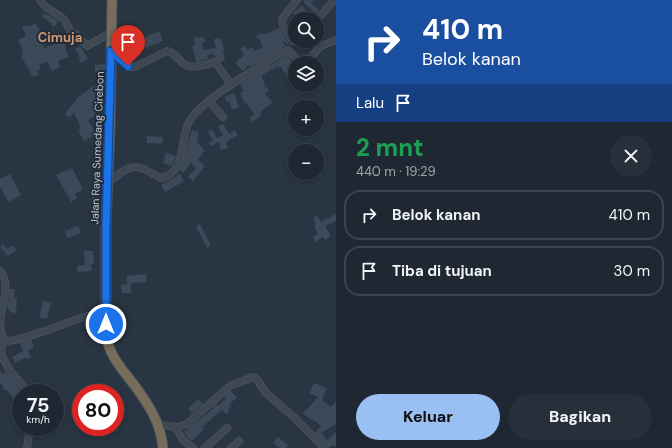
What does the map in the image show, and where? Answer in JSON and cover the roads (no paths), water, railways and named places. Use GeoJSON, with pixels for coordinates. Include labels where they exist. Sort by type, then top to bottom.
{"type":"FeatureCollection","features":[{"type":"Feature","properties":{"kind":"highway","name":"Jalan Raya Sumedang Cirebon"},"geometry":{"type":"LineString","coordinates":[[112,0],[106,234],[107,344],[112,355],[151,410],[159,425],[163,448]]}},
{"type":"Feature","properties":{"kind":"street"},"geometry":{"type":"LineString","coordinates":[[40,0],[66,21],[69,25],[71,35],[76,34],[87,46],[112,32]]}},
{"type":"Feature","properties":{"kind":"street"},"geometry":{"type":"LineString","coordinates":[[288,32],[283,26],[282,19],[297,0]]}},
{"type":"Feature","properties":{"kind":"street"},"geometry":{"type":"LineString","coordinates":[[324,12],[334,0]]}},
{"type":"Feature","properties":{"kind":"street"},"geometry":{"type":"LineString","coordinates":[[108,183],[124,170],[132,166],[140,168],[161,178],[169,175],[177,167],[180,160],[188,124],[193,116],[209,101],[231,84],[278,54],[288,50],[300,62],[304,62],[321,46],[336,40]]}},
{"type":"Feature","properties":{"kind":"street"},"geometry":{"type":"LineString","coordinates":[[111,51],[130,67],[135,67],[167,51],[176,54],[182,62],[188,66],[215,62],[231,84]]}},
{"type":"Feature","properties":{"kind":"street"},"geometry":{"type":"LineString","coordinates":[[209,101],[223,117]]}},
{"type":"Feature","properties":{"kind":"street"},"geometry":{"type":"LineString","coordinates":[[0,271],[5,282],[5,292],[0,323],[3,341],[1,354],[9,369],[22,384]]}},
{"type":"Feature","properties":{"kind":"street"},"geometry":{"type":"LineString","coordinates":[[3,341],[24,337],[85,317],[106,313]]}},
{"type":"Feature","properties":{"kind":"street"},"geometry":{"type":"LineString","coordinates":[[159,425],[175,427],[187,424],[230,386],[253,377],[256,378],[265,392],[297,420],[324,448]]}},
{"type":"Feature","properties":{"kind":"street"},"geometry":{"type":"LineString","coordinates":[[175,427],[183,440],[193,448]]}},
{"type":"Feature","properties":{"kind":"street"},"geometry":{"type":"LineString","coordinates":[[205,448],[227,428]]}},
{"type":"Feature","properties":{"kind":"street"},"geometry":{"type":"LineString","coordinates":[[27,448],[29,436]]}},
{"type":"Feature","properties":{"kind":"street"},"geometry":{"type":"LineString","coordinates":[[231,448],[239,444]]}},
{"type":"Feature","properties":{"kind":"district","name":"Cimuja"},"geometry":{"type":"Point","coordinates":[60,37]}}]}
